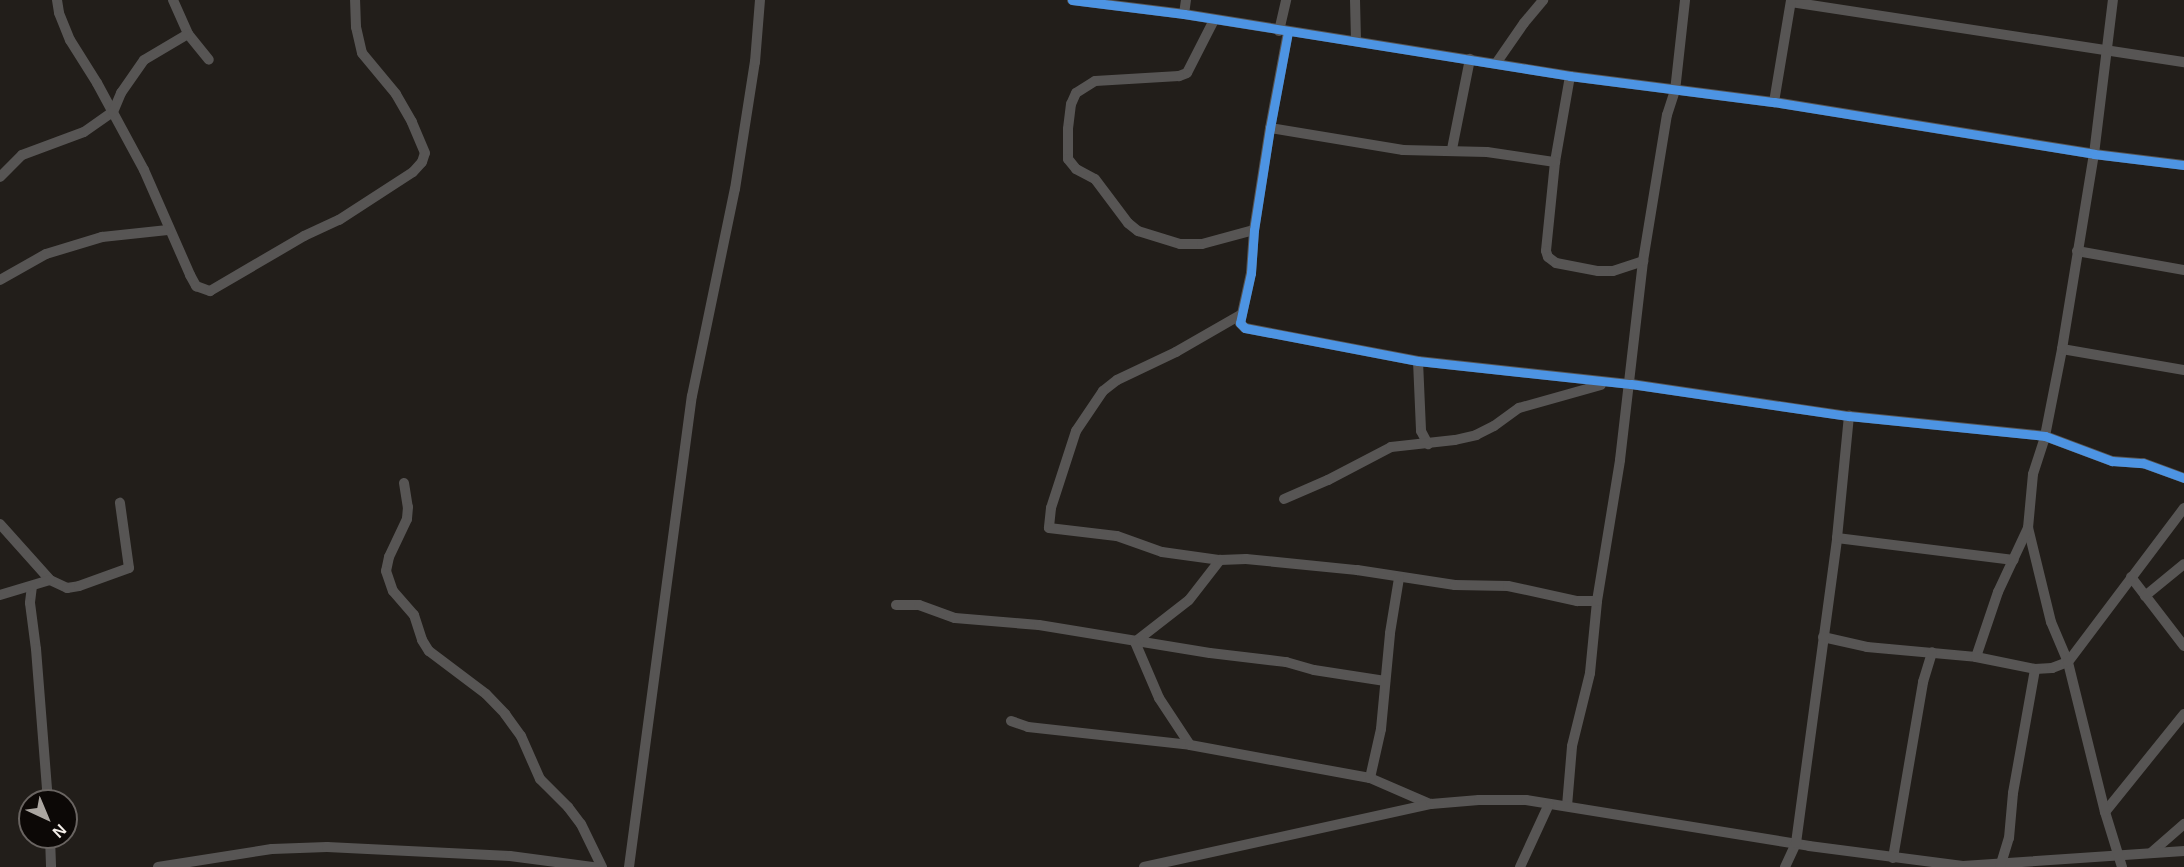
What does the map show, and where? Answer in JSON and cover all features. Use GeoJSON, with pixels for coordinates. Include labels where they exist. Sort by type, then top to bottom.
{"type":"FeatureCollection","features":[{"type":"Feature","properties":{"kind":"street"},"geometry":{"type":"LineString","coordinates":[[57,0],[59,13],[70,40],[144,170],[168,230],[196,286],[210,291],[304,236],[339,220],[413,172],[422,162],[425,153],[412,122],[396,94],[362,52],[356,27],[355,0]]}},
{"type":"Feature","properties":{"kind":"street"},"geometry":{"type":"LineString","coordinates":[[173,0],[188,34],[209,60]]}},
{"type":"Feature","properties":{"kind":"street"},"geometry":{"type":"LineString","coordinates":[[629,867],[692,396],[735,189],[755,62],[760,0]]}},
{"type":"Feature","properties":{"kind":"street"},"geometry":{"type":"LineString","coordinates":[[1072,0],[1184,14],[1497,62],[1570,76],[1774,102],[2094,154],[2184,165]]}},
{"type":"Feature","properties":{"kind":"street"},"geometry":{"type":"LineString","coordinates":[[1184,14],[1186,0]]}},
{"type":"Feature","properties":{"kind":"street"},"geometry":{"type":"LineString","coordinates":[[1286,0],[1284,31],[1254,231],[1251,273],[1240,323],[1245,328],[1418,361],[1630,384],[1849,416],[2045,436],[2112,461],[2143,463],[2184,477]]}},
{"type":"Feature","properties":{"kind":"street"},"geometry":{"type":"LineString","coordinates":[[1355,0],[1356,40]]}},
{"type":"Feature","properties":{"kind":"street"},"geometry":{"type":"LineString","coordinates":[[1497,62],[1524,23],[1544,0]]}},
{"type":"Feature","properties":{"kind":"street"},"geometry":{"type":"LineString","coordinates":[[1567,806],[1572,746],[1590,673],[1597,601],[1630,384],[1643,261],[1667,115],[1675,91],[1685,0]]}},
{"type":"Feature","properties":{"kind":"street"},"geometry":{"type":"LineString","coordinates":[[1976,657],[1998,592],[2028,528],[2033,474],[2045,436],[2062,349],[2094,154],[2113,0]]}},
{"type":"Feature","properties":{"kind":"street"},"geometry":{"type":"LineString","coordinates":[[1774,102],[1791,1],[2184,62]]}},
{"type":"Feature","properties":{"kind":"street"},"geometry":{"type":"LineString","coordinates":[[1214,20],[1187,73],[1179,76],[1095,81],[1077,93],[1071,104],[1068,159],[1076,169],[1095,179],[1128,223],[1138,231],[1180,244],[1202,244],[1254,231]]}},
{"type":"Feature","properties":{"kind":"street"},"geometry":{"type":"LineString","coordinates":[[0,177],[22,155],[84,132],[113,112],[121,93],[144,60],[188,34]]}},
{"type":"Feature","properties":{"kind":"street"},"geometry":{"type":"LineString","coordinates":[[1452,149],[1470,59]]}},
{"type":"Feature","properties":{"kind":"street"},"geometry":{"type":"LineString","coordinates":[[1570,76],[1555,162],[1546,251],[1548,257],[1556,262],[1598,271],[1613,271],[1643,261]]}},
{"type":"Feature","properties":{"kind":"street"},"geometry":{"type":"LineString","coordinates":[[1270,128],[1403,150],[1452,149],[1555,162]]}},
{"type":"Feature","properties":{"kind":"street"},"geometry":{"type":"LineString","coordinates":[[0,280],[46,254],[102,237],[168,230]]}},
{"type":"Feature","properties":{"kind":"street"},"geometry":{"type":"LineString","coordinates":[[2077,251],[2184,270]]}},
{"type":"Feature","properties":{"kind":"street"},"geometry":{"type":"LineString","coordinates":[[1242,314],[1176,352],[1117,380],[1103,391],[1091,405],[1076,431],[1051,508],[1049,528],[1117,537],[1161,552],[1220,560],[1246,559],[1329,567],[1455,585],[1529,589],[1577,601],[1597,601]]}},
{"type":"Feature","properties":{"kind":"street"},"geometry":{"type":"LineString","coordinates":[[2062,349],[2184,370]]}},
{"type":"Feature","properties":{"kind":"street"},"geometry":{"type":"LineString","coordinates":[[1418,361],[1421,431],[1428,444]]}},
{"type":"Feature","properties":{"kind":"street"},"geometry":{"type":"LineString","coordinates":[[1284,499],[1328,480],[1391,447],[1428,444],[1476,435],[1494,426],[1519,408],[1610,383]]}},
{"type":"Feature","properties":{"kind":"street"},"geometry":{"type":"LineString","coordinates":[[1785,867],[1796,843],[1838,538],[1849,416]]}},
{"type":"Feature","properties":{"kind":"street"},"geometry":{"type":"LineString","coordinates":[[404,483],[408,507],[407,519],[389,557],[386,571],[393,591],[414,615],[422,640],[429,651],[486,694],[505,714],[521,736],[540,780],[568,807],[581,824],[602,867]]}},
{"type":"Feature","properties":{"kind":"street"},"geometry":{"type":"LineString","coordinates":[[0,524],[50,580],[67,588],[79,586],[129,568],[120,502]]}},
{"type":"Feature","properties":{"kind":"street"},"geometry":{"type":"LineString","coordinates":[[1823,637],[1867,647],[1976,657],[2036,669],[2052,668],[2068,662],[2184,508]]}},
{"type":"Feature","properties":{"kind":"street"},"geometry":{"type":"LineString","coordinates":[[2028,528],[2051,622],[2068,662],[2105,812],[2120,854],[2122,867]]}},
{"type":"Feature","properties":{"kind":"street"},"geometry":{"type":"LineString","coordinates":[[1838,538],[2014,560]]}},
{"type":"Feature","properties":{"kind":"street"},"geometry":{"type":"LineString","coordinates":[[1135,642],[1189,600],[1220,560]]}},
{"type":"Feature","properties":{"kind":"street"},"geometry":{"type":"LineString","coordinates":[[2145,596],[2184,564]]}},
{"type":"Feature","properties":{"kind":"street"},"geometry":{"type":"LineString","coordinates":[[2131,577],[2184,646]]}},
{"type":"Feature","properties":{"kind":"street"},"geometry":{"type":"LineString","coordinates":[[1370,778],[1381,729],[1399,578]]}},
{"type":"Feature","properties":{"kind":"street"},"geometry":{"type":"LineString","coordinates":[[0,595],[50,580]]}},
{"type":"Feature","properties":{"kind":"street"},"geometry":{"type":"LineString","coordinates":[[32,586],[30,603],[47,789]]}},
{"type":"Feature","properties":{"kind":"street"},"geometry":{"type":"LineString","coordinates":[[896,605],[919,605],[955,618],[1039,625],[1135,642],[1286,662],[1314,670],[1385,681]]}},
{"type":"Feature","properties":{"kind":"street"},"geometry":{"type":"LineString","coordinates":[[1135,642],[1159,698],[1190,746]]}},
{"type":"Feature","properties":{"kind":"street"},"geometry":{"type":"LineString","coordinates":[[1893,858],[1923,682],[1932,652]]}},
{"type":"Feature","properties":{"kind":"street"},"geometry":{"type":"LineString","coordinates":[[2001,865],[2009,838],[2013,793],[2036,669]]}},
{"type":"Feature","properties":{"kind":"street"},"geometry":{"type":"LineString","coordinates":[[2105,812],[2184,714]]}},
{"type":"Feature","properties":{"kind":"street"},"geometry":{"type":"LineString","coordinates":[[1011,721],[1028,727],[1190,746],[1370,778],[1431,804]]}},
{"type":"Feature","properties":{"kind":"street"},"geometry":{"type":"LineString","coordinates":[[1144,867],[1431,804],[1479,800],[1526,800],[1567,806],[1893,858],[1914,864],[2001,865],[2120,854],[2184,851]]}},
{"type":"Feature","properties":{"kind":"street"},"geometry":{"type":"LineString","coordinates":[[1521,867],[1549,804]]}},
{"type":"Feature","properties":{"kind":"street"},"geometry":{"type":"LineString","coordinates":[[2152,852],[2184,824]]}},
{"type":"Feature","properties":{"kind":"street"},"geometry":{"type":"LineString","coordinates":[[158,867],[272,849],[327,847],[510,856],[594,867]]}},
{"type":"Feature","properties":{"kind":"street"},"geometry":{"type":"LineString","coordinates":[[50,849],[51,867]]}},
{"type":"Feature","properties":{"kind":"cycle path"},"geometry":{"type":"LineString","coordinates":[[1072,0],[1184,14],[1570,76],[1774,102],[2094,154],[2184,165]]}},
{"type":"Feature","properties":{"kind":"cycle path"},"geometry":{"type":"LineString","coordinates":[[1288,32],[1254,230],[1251,273],[1240,323],[1245,328],[1418,361],[1631,384],[1849,416],[2045,436],[2112,461],[2143,463],[2184,478]]}}]}
